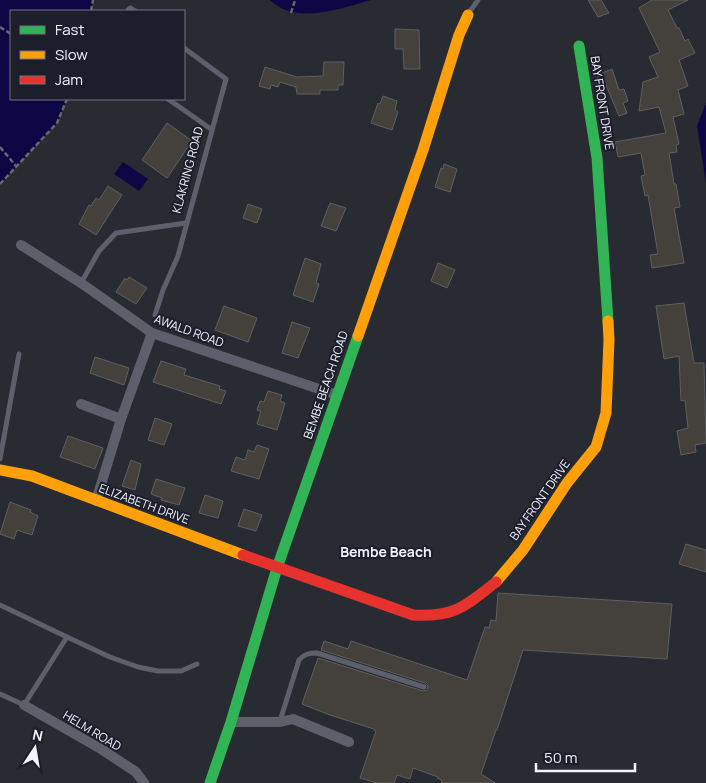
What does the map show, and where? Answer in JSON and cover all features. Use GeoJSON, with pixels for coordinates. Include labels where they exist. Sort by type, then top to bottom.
{"type":"FeatureCollection","features":[{"type":"Feature","properties":{"kind":"street","name":"BEMBE BEACH ROAD"},"geometry":{"type":"LineString","coordinates":[[210,783],[231,722],[278,568],[423,150],[458,35],[468,15]]}},
{"type":"Feature","properties":{"kind":"street","name":"BAY FRONT DRIVE"},"geometry":{"type":"LineString","coordinates":[[278,568],[413,615],[436,616],[463,608],[499,580],[523,550],[567,483],[596,448],[606,413],[609,340],[597,158],[578,46]]}},
{"type":"Feature","properties":{"kind":"street","name":"AWALD ROAD"},"geometry":{"type":"LineString","coordinates":[[21,245],[81,283],[152,333],[337,396]]}},
{"type":"Feature","properties":{"kind":"street"},"geometry":{"type":"LineString","coordinates":[[96,501],[121,419],[152,333]]}},
{"type":"Feature","properties":{"kind":"street"},"geometry":{"type":"LineString","coordinates":[[81,404],[121,419]]}},
{"type":"Feature","properties":{"kind":"street","name":"ELIZABETH DRIVE"},"geometry":{"type":"LineString","coordinates":[[0,470],[32,476],[278,568]]}},
{"type":"Feature","properties":{"kind":"street","name":"HELM ROAD"},"geometry":{"type":"LineString","coordinates":[[24,705],[101,749],[136,772],[144,783]]}},
{"type":"Feature","properties":{"kind":"street"},"geometry":{"type":"LineString","coordinates":[[231,722],[280,722],[293,719],[350,742]]}},
{"type":"Feature","properties":{"kind":"lane","name":"BEMBE BEACH ROAD"},"geometry":{"type":"LineString","coordinates":[[468,15],[478,0]]}},
{"type":"Feature","properties":{"kind":"lane","name":"KLAKRING ROAD"},"geometry":{"type":"LineString","coordinates":[[155,315],[163,290],[178,256],[226,79],[185,49]]}},
{"type":"Feature","properties":{"kind":"lane"},"geometry":{"type":"LineString","coordinates":[[169,100],[211,129]]}},
{"type":"Feature","properties":{"kind":"lane"},"geometry":{"type":"LineString","coordinates":[[81,283],[99,251],[116,233],[186,223]]}},
{"type":"Feature","properties":{"kind":"lane"},"geometry":{"type":"LineString","coordinates":[[0,459],[19,354]]}},
{"type":"Feature","properties":{"kind":"lane"},"geometry":{"type":"LineString","coordinates":[[0,605],[110,657],[138,667],[182,671],[197,664]]}},
{"type":"Feature","properties":{"kind":"lane"},"geometry":{"type":"LineString","coordinates":[[0,694],[24,705],[67,637]]}},
{"type":"Feature","properties":{"kind":"lane"},"geometry":{"type":"LineString","coordinates":[[280,722],[299,660],[303,655],[310,653],[317,653],[424,687]]}},
{"type":"Feature","properties":{"kind":"path"},"geometry":{"type":"LineString","coordinates":[[291,13],[295,0]]}},
{"type":"Feature","properties":{"kind":"path"},"geometry":{"type":"LineString","coordinates":[[0,184],[56,123],[67,100]]}},
{"type":"Feature","properties":{"kind":"path"},"geometry":{"type":"LineString","coordinates":[[0,147],[16,166]]}},
{"type":"Feature","properties":{"kind":"shaded area"},"geometry":{"type":"Polygon","coordinates":[[[0,0],[93,0],[91,10],[10,10],[10,100],[67,100],[57,123],[0,184],[0,0]]]}},
{"type":"Feature","properties":{"kind":"shaded area"},"geometry":{"type":"Polygon","coordinates":[[[270,0],[371,0],[319,13],[305,14],[281,8],[270,0]]]}},
{"type":"Feature","properties":{"kind":"shaded area"},"geometry":{"type":"Polygon","coordinates":[[[706,103],[706,183],[697,126],[706,103]]]}},
{"type":"Feature","properties":{"kind":"shaded area"},"geometry":{"type":"Polygon","coordinates":[[[123,162],[148,179],[139,191],[114,174],[123,162]]]}},
{"type":"Feature","properties":{"kind":"building"},"geometry":{"type":"Polygon","coordinates":[[[588,0],[601,0],[609,13],[598,17],[588,0]]]}},
{"type":"Feature","properties":{"kind":"building"},"geometry":{"type":"Polygon","coordinates":[[[652,0],[688,0],[668,10],[685,41],[688,39],[695,53],[679,60],[688,86],[678,90],[684,114],[673,117],[679,144],[676,145],[677,152],[669,153],[680,207],[674,208],[684,263],[652,268],[650,255],[658,254],[648,195],[645,196],[641,176],[645,175],[641,153],[618,157],[615,142],[666,133],[659,107],[639,111],[643,82],[658,77],[649,57],[660,52],[639,8],[652,0]]]}},
{"type":"Feature","properties":{"kind":"building"},"geometry":{"type":"Polygon","coordinates":[[[395,29],[419,30],[420,69],[404,69],[403,49],[395,49],[395,29]]]}},
{"type":"Feature","properties":{"kind":"building"},"geometry":{"type":"Polygon","coordinates":[[[324,62],[344,62],[343,85],[338,85],[338,90],[320,90],[320,94],[297,94],[296,87],[280,82],[278,87],[271,85],[270,89],[259,86],[265,67],[297,77],[323,76],[324,62]]]}},
{"type":"Feature","properties":{"kind":"building"},"geometry":{"type":"Polygon","coordinates":[[[612,69],[619,90],[624,89],[628,101],[623,103],[627,113],[619,116],[606,85],[601,86],[597,75],[612,69]]]}},
{"type":"Feature","properties":{"kind":"building"},"geometry":{"type":"Polygon","coordinates":[[[383,96],[397,101],[395,109],[398,112],[392,130],[371,123],[378,103],[380,104],[383,96]]]}},
{"type":"Feature","properties":{"kind":"building"},"geometry":{"type":"Polygon","coordinates":[[[167,123],[192,141],[167,178],[142,160],[167,123]]]}},
{"type":"Feature","properties":{"kind":"building"},"geometry":{"type":"Polygon","coordinates":[[[444,164],[457,169],[450,192],[435,187],[444,164]]]}},
{"type":"Feature","properties":{"kind":"building"},"geometry":{"type":"Polygon","coordinates":[[[108,186],[122,195],[96,235],[79,224],[89,205],[91,206],[96,198],[99,200],[108,186]]]}},
{"type":"Feature","properties":{"kind":"building"},"geometry":{"type":"Polygon","coordinates":[[[330,203],[346,208],[336,231],[321,226],[330,203]]]}},
{"type":"Feature","properties":{"kind":"building"},"geometry":{"type":"Polygon","coordinates":[[[248,204],[262,209],[257,223],[243,218],[248,204]]]}},
{"type":"Feature","properties":{"kind":"building"},"geometry":{"type":"Polygon","coordinates":[[[305,258],[321,264],[316,283],[319,284],[313,302],[293,295],[305,258]]]}},
{"type":"Feature","properties":{"kind":"building"},"geometry":{"type":"Polygon","coordinates":[[[438,263],[455,270],[447,288],[431,281],[438,263]]]}},
{"type":"Feature","properties":{"kind":"building"},"geometry":{"type":"Polygon","coordinates":[[[129,277],[147,288],[136,304],[116,292],[125,278],[127,280],[129,277]]]}},
{"type":"Feature","properties":{"kind":"building"},"geometry":{"type":"Polygon","coordinates":[[[684,303],[694,363],[704,363],[706,443],[695,445],[696,452],[681,455],[677,431],[688,428],[685,400],[681,401],[679,356],[664,359],[656,306],[684,303]]]}},
{"type":"Feature","properties":{"kind":"building"},"geometry":{"type":"Polygon","coordinates":[[[224,306],[257,318],[248,342],[215,330],[224,306]]]}},
{"type":"Feature","properties":{"kind":"building"},"geometry":{"type":"Polygon","coordinates":[[[292,322],[310,328],[298,358],[282,353],[292,322]]]}},
{"type":"Feature","properties":{"kind":"building"},"geometry":{"type":"Polygon","coordinates":[[[95,357],[129,368],[124,385],[90,373],[95,357]]]}},
{"type":"Feature","properties":{"kind":"building"},"geometry":{"type":"Polygon","coordinates":[[[161,361],[186,369],[184,375],[220,386],[219,389],[226,391],[221,404],[153,382],[161,361]]]}},
{"type":"Feature","properties":{"kind":"building"},"geometry":{"type":"Polygon","coordinates":[[[268,391],[282,395],[280,401],[285,403],[277,430],[257,424],[261,411],[257,410],[260,401],[264,402],[268,391]]]}},
{"type":"Feature","properties":{"kind":"building"},"geometry":{"type":"Polygon","coordinates":[[[155,418],[172,424],[164,445],[148,440],[155,418]]]}},
{"type":"Feature","properties":{"kind":"building"},"geometry":{"type":"Polygon","coordinates":[[[68,436],[103,448],[95,469],[60,457],[68,436]]]}},
{"type":"Feature","properties":{"kind":"building"},"geometry":{"type":"Polygon","coordinates":[[[257,445],[269,449],[259,479],[231,471],[236,457],[245,460],[248,450],[254,452],[257,445]]]}},
{"type":"Feature","properties":{"kind":"building"},"geometry":{"type":"Polygon","coordinates":[[[131,460],[141,464],[135,490],[122,486],[131,460]]]}},
{"type":"Feature","properties":{"kind":"building"},"geometry":{"type":"Polygon","coordinates":[[[156,479],[185,488],[179,505],[161,500],[162,498],[151,494],[156,479]]]}},
{"type":"Feature","properties":{"kind":"building"},"geometry":{"type":"Polygon","coordinates":[[[205,495],[223,501],[218,518],[199,513],[205,495]]]}},
{"type":"Feature","properties":{"kind":"building"},"geometry":{"type":"Polygon","coordinates":[[[10,502],[31,510],[30,512],[38,516],[32,535],[17,530],[14,539],[0,534],[10,502]]]}},
{"type":"Feature","properties":{"kind":"building"},"geometry":{"type":"Polygon","coordinates":[[[244,509],[262,515],[256,531],[238,526],[244,509]]]}},
{"type":"Feature","properties":{"kind":"building"},"geometry":{"type":"Polygon","coordinates":[[[686,544],[706,550],[706,572],[679,564],[686,544]]]}},
{"type":"Feature","properties":{"kind":"building"},"geometry":{"type":"Polygon","coordinates":[[[498,593],[672,604],[667,659],[523,650],[481,774],[495,783],[441,783],[442,780],[438,777],[413,768],[410,779],[397,775],[394,783],[377,783],[360,778],[376,731],[302,704],[318,658],[423,691],[427,690],[428,686],[425,683],[321,650],[324,641],[348,649],[351,641],[467,680],[485,627],[489,628],[491,620],[496,621],[498,593]]]}},
{"type":"Feature","properties":{"kind":"traffic: fast"},"geometry":{"type":"LineString","coordinates":[[579,46],[597,158],[608,321]]}},
{"type":"Feature","properties":{"kind":"traffic: fast"},"geometry":{"type":"LineString","coordinates":[[210,783],[231,722],[277,568],[358,336]]}},
{"type":"Feature","properties":{"kind":"traffic: slow"},"geometry":{"type":"LineString","coordinates":[[358,336],[423,150],[459,35],[468,15]]}},
{"type":"Feature","properties":{"kind":"traffic: slow"},"geometry":{"type":"LineString","coordinates":[[496,582],[523,550],[567,483],[596,447],[606,413],[608,321]]}},
{"type":"Feature","properties":{"kind":"traffic: slow"},"geometry":{"type":"LineString","coordinates":[[0,470],[32,476],[243,555]]}},
{"type":"Feature","properties":{"kind":"traffic: jam"},"geometry":{"type":"LineString","coordinates":[[243,555],[413,615],[439,614],[458,609],[496,582]]}},
{"type":"Feature","properties":{"kind":"district","name":"Bembe Beach"},"geometry":{"type":"Point","coordinates":[386,552]}}]}
